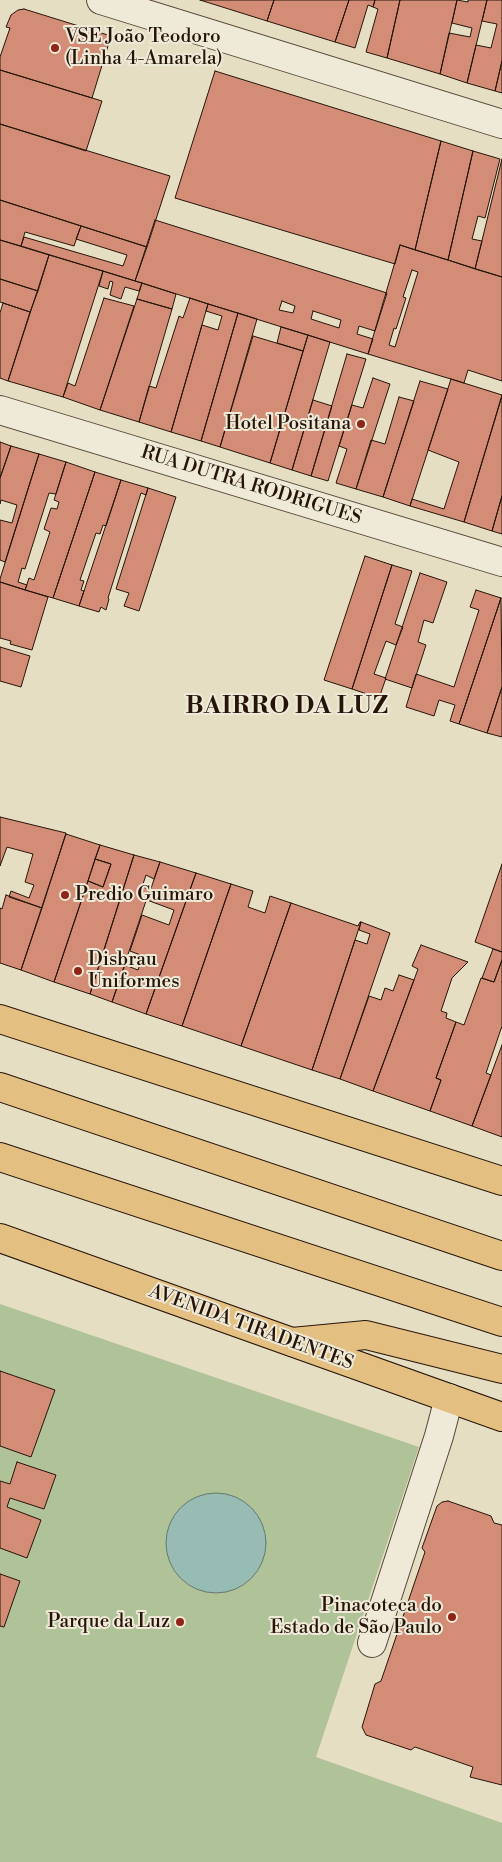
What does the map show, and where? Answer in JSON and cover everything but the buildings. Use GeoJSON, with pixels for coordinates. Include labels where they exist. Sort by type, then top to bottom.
{"type":"FeatureCollection","features":[{"type":"Feature","properties":{"kind":"main road"},"geometry":{"type":"LineString","coordinates":[[0,1019],[502,1181]]}},
{"type":"Feature","properties":{"kind":"main road"},"geometry":{"type":"LineString","coordinates":[[0,1087],[502,1256]]}},
{"type":"Feature","properties":{"kind":"main road"},"geometry":{"type":"LineString","coordinates":[[0,1156],[502,1322]]}},
{"type":"Feature","properties":{"kind":"main road","name":"AVENIDA TIRADENTES"},"geometry":{"type":"LineString","coordinates":[[0,1238],[502,1418]]}},
{"type":"Feature","properties":{"kind":"main road"},"geometry":{"type":"LineString","coordinates":[[292,1342],[366,1335],[502,1369]]}},
{"type":"Feature","properties":{"kind":"street"},"geometry":{"type":"LineString","coordinates":[[101,0],[502,124]]}},
{"type":"Feature","properties":{"kind":"street","name":"RUA DUTRA RODRIGUES"},"geometry":{"type":"LineString","coordinates":[[0,410],[502,562]]}},
{"type":"Feature","properties":{"kind":"street"},"geometry":{"type":"LineString","coordinates":[[372,1643],[439,1436],[449,1398]]}},
{"type":"Feature","properties":{"kind":"green space","name":"Parque da Luz"},"geometry":{"type":"Polygon","coordinates":[[[0,1304],[419,1447],[316,1757],[502,1823],[502,1862],[0,1862],[0,1304]]]}},
{"type":"Feature","properties":{"kind":"water"},"geometry":{"type":"Polygon","coordinates":[[[216,1493],[235,1497],[251,1508],[262,1524],[266,1543],[262,1562],[251,1578],[235,1589],[216,1593],[197,1589],[181,1578],[170,1562],[166,1543],[170,1524],[181,1508],[197,1497],[216,1493]]]}},
{"type":"Feature","properties":{"kind":"place","name":"VSE João Teodoro (Linha 4-Amarela)"},"geometry":{"type":"Point","coordinates":[55,48]}},
{"type":"Feature","properties":{"kind":"place","name":"Hotel Positana"},"geometry":{"type":"Point","coordinates":[361,424]}},
{"type":"Feature","properties":{"kind":"place","name":"Predio Guimaro"},"geometry":{"type":"Point","coordinates":[65,895]}},
{"type":"Feature","properties":{"kind":"place","name":"Disbrau Uniformes"},"geometry":{"type":"Point","coordinates":[78,971]}},
{"type":"Feature","properties":{"kind":"place","name":"Pinacoteca do Estado de São Paulo"},"geometry":{"type":"Point","coordinates":[452,1617]}},
{"type":"Feature","properties":{"kind":"place","name":"Parque da Luz"},"geometry":{"type":"Point","coordinates":[180,1622]}},
{"type":"Feature","properties":{"kind":"district","name":"BAIRRO DA LUZ"},"geometry":{"type":"Point","coordinates":[287,707]}}]}
